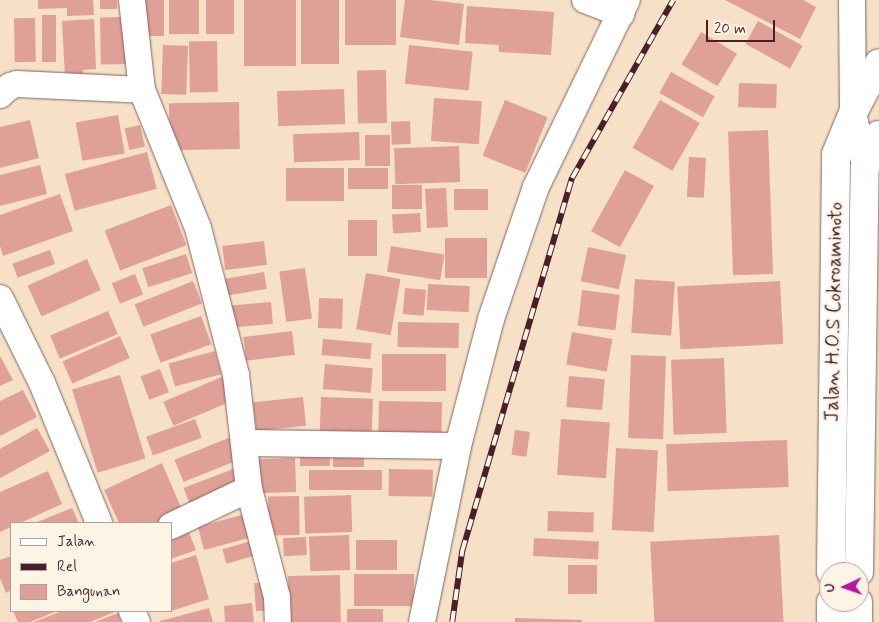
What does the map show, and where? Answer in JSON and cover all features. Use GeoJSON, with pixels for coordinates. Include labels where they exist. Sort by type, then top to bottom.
{"type":"FeatureCollection","features":[{"type":"Feature","properties":{"kind":"main road","name":"Jalan H.O.S Cokroaminoto"},"geometry":{"type":"LineString","coordinates":[[831,562],[836,154],[853,113],[879,63]]}},
{"type":"Feature","properties":{"kind":"main road","name":"Jalan H.O.S Cokroaminoto"},"geometry":{"type":"LineString","coordinates":[[859,562],[870,371],[865,166],[879,135]]}},
{"type":"Feature","properties":{"kind":"street"},"geometry":{"type":"LineString","coordinates":[[132,0],[142,90],[198,228],[236,375],[249,489],[278,597],[278,622]]}},
{"type":"Feature","properties":{"kind":"street"},"geometry":{"type":"LineString","coordinates":[[422,622],[458,446],[491,319],[536,187],[624,7],[585,0]]}},
{"type":"Feature","properties":{"kind":"street"},"geometry":{"type":"LineString","coordinates":[[852,0],[853,113],[865,166]]}},
{"type":"Feature","properties":{"kind":"street"},"geometry":{"type":"LineString","coordinates":[[0,95],[10,86],[17,84],[142,90]]}},
{"type":"Feature","properties":{"kind":"street"},"geometry":{"type":"LineString","coordinates":[[0,298],[42,383],[99,522]]}},
{"type":"Feature","properties":{"kind":"street"},"geometry":{"type":"LineString","coordinates":[[245,443],[458,446]]}},
{"type":"Feature","properties":{"kind":"street"},"geometry":{"type":"LineString","coordinates":[[172,526],[249,489]]}},
{"type":"Feature","properties":{"kind":"building"},"geometry":{"type":"Polygon","coordinates":[[[38,0],[93,0],[94,15],[67,16],[67,8],[38,9],[38,0]]]}},
{"type":"Feature","properties":{"kind":"building"},"geometry":{"type":"Polygon","coordinates":[[[100,0],[117,0],[117,9],[100,9],[100,0]]]}},
{"type":"Feature","properties":{"kind":"building"},"geometry":{"type":"Polygon","coordinates":[[[138,0],[164,0],[164,36],[138,36],[138,0]]]}},
{"type":"Feature","properties":{"kind":"building"},"geometry":{"type":"Polygon","coordinates":[[[169,0],[199,0],[199,34],[169,34],[169,0]]]}},
{"type":"Feature","properties":{"kind":"building"},"geometry":{"type":"Polygon","coordinates":[[[206,0],[234,0],[234,34],[206,34],[206,0]]]}},
{"type":"Feature","properties":{"kind":"building"},"geometry":{"type":"Polygon","coordinates":[[[244,0],[296,0],[296,66],[244,66],[244,0]]]}},
{"type":"Feature","properties":{"kind":"building"},"geometry":{"type":"Polygon","coordinates":[[[301,0],[339,0],[339,64],[301,64],[301,0]]]}},
{"type":"Feature","properties":{"kind":"building"},"geometry":{"type":"Polygon","coordinates":[[[345,0],[396,0],[396,45],[345,45],[345,0]]]}},
{"type":"Feature","properties":{"kind":"building"},"geometry":{"type":"Polygon","coordinates":[[[405,0],[430,0],[464,4],[459,45],[400,37],[405,0]]]}},
{"type":"Feature","properties":{"kind":"building"},"geometry":{"type":"Polygon","coordinates":[[[725,0],[803,0],[816,7],[800,39],[725,0]]]}},
{"type":"Feature","properties":{"kind":"building"},"geometry":{"type":"Polygon","coordinates":[[[467,6],[554,12],[551,55],[499,52],[499,45],[465,43],[467,6]]]}},
{"type":"Feature","properties":{"kind":"building"},"geometry":{"type":"Polygon","coordinates":[[[42,15],[56,15],[56,62],[42,62],[42,15]]]}},
{"type":"Feature","properties":{"kind":"building"},"geometry":{"type":"Polygon","coordinates":[[[100,17],[126,17],[127,64],[101,64],[100,17]]]}},
{"type":"Feature","properties":{"kind":"building"},"geometry":{"type":"Polygon","coordinates":[[[14,18],[35,18],[36,62],[15,62],[14,18]]]}},
{"type":"Feature","properties":{"kind":"building"},"geometry":{"type":"Polygon","coordinates":[[[94,19],[96,69],[83,70],[84,77],[65,77],[62,21],[94,19]]]}},
{"type":"Feature","properties":{"kind":"building"},"geometry":{"type":"Polygon","coordinates":[[[758,21],[803,46],[790,68],[745,44],[758,21]]]}},
{"type":"Feature","properties":{"kind":"building"},"geometry":{"type":"Polygon","coordinates":[[[701,32],[737,54],[717,86],[681,65],[701,32]]]}},
{"type":"Feature","properties":{"kind":"building"},"geometry":{"type":"Polygon","coordinates":[[[189,41],[217,41],[218,92],[190,92],[189,41]]]}},
{"type":"Feature","properties":{"kind":"building"},"geometry":{"type":"Polygon","coordinates":[[[163,45],[188,46],[186,95],[161,94],[163,45]]]}},
{"type":"Feature","properties":{"kind":"building"},"geometry":{"type":"Polygon","coordinates":[[[409,45],[473,52],[469,90],[405,84],[409,45]]]}},
{"type":"Feature","properties":{"kind":"building"},"geometry":{"type":"Polygon","coordinates":[[[386,70],[387,123],[358,123],[357,71],[386,70]]]}},
{"type":"Feature","properties":{"kind":"building"},"geometry":{"type":"Polygon","coordinates":[[[671,72],[715,96],[703,117],[659,93],[671,72]]]}},
{"type":"Feature","properties":{"kind":"building"},"geometry":{"type":"Polygon","coordinates":[[[739,83],[777,84],[776,108],[738,107],[739,83]]]}},
{"type":"Feature","properties":{"kind":"building"},"geometry":{"type":"Polygon","coordinates":[[[344,89],[345,124],[278,126],[277,91],[344,89]]]}},
{"type":"Feature","properties":{"kind":"building"},"geometry":{"type":"Polygon","coordinates":[[[434,98],[482,101],[479,144],[431,141],[434,98]]]}},
{"type":"Feature","properties":{"kind":"building"},"geometry":{"type":"Polygon","coordinates":[[[505,100],[548,117],[525,173],[483,156],[505,100]]]}},
{"type":"Feature","properties":{"kind":"building"},"geometry":{"type":"Polygon","coordinates":[[[660,100],[700,123],[672,171],[632,148],[660,100]]]}},
{"type":"Feature","properties":{"kind":"building"},"geometry":{"type":"Polygon","coordinates":[[[239,102],[240,149],[170,150],[169,103],[239,102]]]}},
{"type":"Feature","properties":{"kind":"building"},"geometry":{"type":"Polygon","coordinates":[[[118,115],[125,153],[82,161],[76,122],[118,115]]]}},
{"type":"Feature","properties":{"kind":"building"},"geometry":{"type":"Polygon","coordinates":[[[30,120],[39,158],[0,168],[0,127],[30,120]]]}},
{"type":"Feature","properties":{"kind":"building"},"geometry":{"type":"Polygon","coordinates":[[[410,121],[411,144],[392,145],[391,122],[410,121]]]}},
{"type":"Feature","properties":{"kind":"building"},"geometry":{"type":"Polygon","coordinates":[[[140,125],[145,146],[129,150],[124,129],[140,125]]]}},
{"type":"Feature","properties":{"kind":"building"},"geometry":{"type":"Polygon","coordinates":[[[768,130],[773,274],[733,275],[728,131],[768,130]]]}},
{"type":"Feature","properties":{"kind":"building"},"geometry":{"type":"Polygon","coordinates":[[[359,132],[360,160],[294,162],[293,134],[359,132]]]}},
{"type":"Feature","properties":{"kind":"building"},"geometry":{"type":"Polygon","coordinates":[[[365,135],[390,135],[390,166],[365,166],[365,135]]]}},
{"type":"Feature","properties":{"kind":"building"},"geometry":{"type":"Polygon","coordinates":[[[459,146],[460,182],[395,184],[394,148],[459,146]]]}},
{"type":"Feature","properties":{"kind":"building"},"geometry":{"type":"Polygon","coordinates":[[[147,152],[157,189],[75,211],[65,174],[147,152]]]}},
{"type":"Feature","properties":{"kind":"building"},"geometry":{"type":"Polygon","coordinates":[[[689,157],[706,158],[704,198],[687,197],[689,157]]]}},
{"type":"Feature","properties":{"kind":"building"},"geometry":{"type":"Polygon","coordinates":[[[40,165],[47,194],[0,206],[0,175],[40,165]]]}},
{"type":"Feature","properties":{"kind":"building"},"geometry":{"type":"Polygon","coordinates":[[[286,168],[344,168],[344,201],[286,201],[286,168]]]}},
{"type":"Feature","properties":{"kind":"building"},"geometry":{"type":"Polygon","coordinates":[[[348,168],[388,168],[388,189],[348,189],[348,168]]]}},
{"type":"Feature","properties":{"kind":"building"},"geometry":{"type":"Polygon","coordinates":[[[625,170],[654,186],[620,247],[591,231],[625,170]]]}},
{"type":"Feature","properties":{"kind":"building"},"geometry":{"type":"Polygon","coordinates":[[[392,185],[422,185],[422,209],[392,209],[392,185]]]}},
{"type":"Feature","properties":{"kind":"building"},"geometry":{"type":"Polygon","coordinates":[[[446,188],[448,227],[427,228],[425,189],[446,188]]]}},
{"type":"Feature","properties":{"kind":"building"},"geometry":{"type":"Polygon","coordinates":[[[454,189],[488,189],[488,210],[454,210],[454,189]]]}},
{"type":"Feature","properties":{"kind":"building"},"geometry":{"type":"Polygon","coordinates":[[[60,194],[73,231],[3,256],[0,246],[0,215],[60,194]]]}},
{"type":"Feature","properties":{"kind":"building"},"geometry":{"type":"Polygon","coordinates":[[[171,205],[186,245],[120,271],[105,230],[171,205]]]}},
{"type":"Feature","properties":{"kind":"building"},"geometry":{"type":"Polygon","coordinates":[[[420,213],[421,232],[393,233],[392,214],[420,213]]]}},
{"type":"Feature","properties":{"kind":"building"},"geometry":{"type":"Polygon","coordinates":[[[348,220],[377,220],[377,256],[348,256],[348,220]]]}},
{"type":"Feature","properties":{"kind":"building"},"geometry":{"type":"Polygon","coordinates":[[[445,238],[487,238],[487,278],[445,278],[445,238]]]}},
{"type":"Feature","properties":{"kind":"building"},"geometry":{"type":"Polygon","coordinates":[[[264,241],[267,265],[225,270],[222,246],[264,241]]]}},
{"type":"Feature","properties":{"kind":"building"},"geometry":{"type":"Polygon","coordinates":[[[391,246],[444,254],[440,280],[387,272],[391,246]]]}},
{"type":"Feature","properties":{"kind":"building"},"geometry":{"type":"Polygon","coordinates":[[[588,247],[626,255],[619,289],[581,281],[588,247]]]}},
{"type":"Feature","properties":{"kind":"building"},"geometry":{"type":"Polygon","coordinates":[[[50,250],[55,264],[18,278],[12,264],[50,250]]]}},
{"type":"Feature","properties":{"kind":"building"},"geometry":{"type":"Polygon","coordinates":[[[186,254],[192,273],[148,287],[142,268],[186,254]]]}},
{"type":"Feature","properties":{"kind":"building"},"geometry":{"type":"Polygon","coordinates":[[[87,259],[101,290],[41,316],[28,285],[87,259]]]}},
{"type":"Feature","properties":{"kind":"building"},"geometry":{"type":"Polygon","coordinates":[[[305,268],[312,319],[286,322],[279,272],[305,268]]]}},
{"type":"Feature","properties":{"kind":"building"},"geometry":{"type":"Polygon","coordinates":[[[264,272],[267,289],[227,296],[224,279],[264,272]]]}},
{"type":"Feature","properties":{"kind":"building"},"geometry":{"type":"Polygon","coordinates":[[[366,273],[400,279],[391,335],[356,329],[366,273]]]}},
{"type":"Feature","properties":{"kind":"building"},"geometry":{"type":"Polygon","coordinates":[[[135,274],[143,294],[120,304],[112,283],[135,274]]]}},
{"type":"Feature","properties":{"kind":"building"},"geometry":{"type":"Polygon","coordinates":[[[635,279],[675,282],[671,336],[631,333],[635,279]]]}},
{"type":"Feature","properties":{"kind":"building"},"geometry":{"type":"Polygon","coordinates":[[[193,281],[202,303],[144,327],[135,305],[193,281]]]}},
{"type":"Feature","properties":{"kind":"building"},"geometry":{"type":"Polygon","coordinates":[[[780,281],[783,344],[680,349],[677,286],[780,281]]]}},
{"type":"Feature","properties":{"kind":"building"},"geometry":{"type":"Polygon","coordinates":[[[428,284],[470,286],[469,312],[427,310],[428,284]]]}},
{"type":"Feature","properties":{"kind":"building"},"geometry":{"type":"Polygon","coordinates":[[[405,288],[426,290],[424,316],[403,314],[405,288]]]}},
{"type":"Feature","properties":{"kind":"building"},"geometry":{"type":"Polygon","coordinates":[[[582,290],[620,295],[615,330],[578,326],[582,290]]]}},
{"type":"Feature","properties":{"kind":"building"},"geometry":{"type":"Polygon","coordinates":[[[319,298],[343,299],[342,329],[318,328],[319,298]]]}},
{"type":"Feature","properties":{"kind":"building"},"geometry":{"type":"Polygon","coordinates":[[[271,302],[273,324],[231,328],[229,306],[271,302]]]}},
{"type":"Feature","properties":{"kind":"building"},"geometry":{"type":"Polygon","coordinates":[[[108,311],[118,334],[60,359],[50,336],[108,311]]]}},
{"type":"Feature","properties":{"kind":"building"},"geometry":{"type":"Polygon","coordinates":[[[201,316],[211,344],[161,363],[150,334],[201,316]]]}},
{"type":"Feature","properties":{"kind":"building"},"geometry":{"type":"Polygon","coordinates":[[[398,322],[459,323],[459,348],[398,347],[398,322]]]}},
{"type":"Feature","properties":{"kind":"building"},"geometry":{"type":"Polygon","coordinates":[[[292,331],[295,355],[246,361],[243,337],[292,331]]]}},
{"type":"Feature","properties":{"kind":"building"},"geometry":{"type":"Polygon","coordinates":[[[572,332],[612,339],[607,372],[566,364],[572,332]]]}},
{"type":"Feature","properties":{"kind":"building"},"geometry":{"type":"Polygon","coordinates":[[[120,336],[130,358],[72,384],[62,362],[120,336]]]}},
{"type":"Feature","properties":{"kind":"building"},"geometry":{"type":"Polygon","coordinates":[[[323,339],[372,343],[370,359],[322,355],[323,339]]]}},
{"type":"Feature","properties":{"kind":"building"},"geometry":{"type":"Polygon","coordinates":[[[215,351],[221,374],[175,387],[169,363],[215,351]]]}},
{"type":"Feature","properties":{"kind":"building"},"geometry":{"type":"Polygon","coordinates":[[[382,354],[446,354],[446,391],[382,391],[382,354]]]}},
{"type":"Feature","properties":{"kind":"building"},"geometry":{"type":"Polygon","coordinates":[[[631,355],[666,356],[663,439],[628,438],[631,355]]]}},
{"type":"Feature","properties":{"kind":"building"},"geometry":{"type":"Polygon","coordinates":[[[0,356],[13,380],[0,386],[0,356]]]}},
{"type":"Feature","properties":{"kind":"building"},"geometry":{"type":"Polygon","coordinates":[[[724,358],[727,433],[674,435],[671,360],[724,358]]]}},
{"type":"Feature","properties":{"kind":"building"},"geometry":{"type":"Polygon","coordinates":[[[325,364],[373,368],[371,393],[323,389],[325,364]]]}},
{"type":"Feature","properties":{"kind":"building"},"geometry":{"type":"Polygon","coordinates":[[[160,369],[169,392],[149,400],[140,377],[160,369]]]}},
{"type":"Feature","properties":{"kind":"building"},"geometry":{"type":"Polygon","coordinates":[[[120,375],[145,458],[98,473],[72,390],[120,375]]]}},
{"type":"Feature","properties":{"kind":"building"},"geometry":{"type":"Polygon","coordinates":[[[224,376],[234,400],[173,426],[163,402],[224,376]]]}},
{"type":"Feature","properties":{"kind":"building"},"geometry":{"type":"Polygon","coordinates":[[[569,376],[605,379],[602,410],[566,407],[569,376]]]}},
{"type":"Feature","properties":{"kind":"building"},"geometry":{"type":"Polygon","coordinates":[[[23,390],[37,417],[0,436],[0,401],[23,390]]]}},
{"type":"Feature","properties":{"kind":"building"},"geometry":{"type":"Polygon","coordinates":[[[303,397],[306,426],[256,431],[253,402],[303,397]]]}},
{"type":"Feature","properties":{"kind":"building"},"geometry":{"type":"Polygon","coordinates":[[[321,397],[373,399],[372,437],[320,435],[321,397]]]}},
{"type":"Feature","properties":{"kind":"building"},"geometry":{"type":"Polygon","coordinates":[[[379,401],[442,402],[441,437],[378,436],[379,401]]]}},
{"type":"Feature","properties":{"kind":"building"},"geometry":{"type":"Polygon","coordinates":[[[195,419],[202,438],[153,456],[146,437],[195,419]]]}},
{"type":"Feature","properties":{"kind":"building"},"geometry":{"type":"Polygon","coordinates":[[[561,419],[610,422],[606,478],[557,475],[561,419]]]}},
{"type":"Feature","properties":{"kind":"building"},"geometry":{"type":"Polygon","coordinates":[[[37,428],[50,451],[0,478],[0,449],[37,428]]]}},
{"type":"Feature","properties":{"kind":"building"},"geometry":{"type":"Polygon","coordinates":[[[515,430],[530,432],[526,457],[512,455],[515,430]]]}},
{"type":"Feature","properties":{"kind":"building"},"geometry":{"type":"Polygon","coordinates":[[[231,437],[240,459],[183,482],[174,460],[231,437]]]}},
{"type":"Feature","properties":{"kind":"building"},"geometry":{"type":"Polygon","coordinates":[[[787,440],[789,487],[668,491],[666,444],[787,440]]]}},
{"type":"Feature","properties":{"kind":"building"},"geometry":{"type":"Polygon","coordinates":[[[300,447],[330,447],[330,466],[300,466],[300,447]]]}},
{"type":"Feature","properties":{"kind":"building"},"geometry":{"type":"Polygon","coordinates":[[[333,447],[364,447],[364,467],[333,467],[333,447]]]}},
{"type":"Feature","properties":{"kind":"building"},"geometry":{"type":"Polygon","coordinates":[[[616,448],[658,450],[654,532],[612,530],[616,448]]]}},
{"type":"Feature","properties":{"kind":"building"},"geometry":{"type":"Polygon","coordinates":[[[295,458],[296,492],[257,493],[256,459],[295,458]]]}},
{"type":"Feature","properties":{"kind":"building"},"geometry":{"type":"Polygon","coordinates":[[[162,463],[183,512],[162,522],[119,522],[104,490],[162,463]]]}},
{"type":"Feature","properties":{"kind":"building"},"geometry":{"type":"Polygon","coordinates":[[[233,469],[239,485],[190,504],[184,488],[233,469]]]}},
{"type":"Feature","properties":{"kind":"building"},"geometry":{"type":"Polygon","coordinates":[[[389,469],[433,470],[433,497],[389,496],[389,469]]]}},
{"type":"Feature","properties":{"kind":"building"},"geometry":{"type":"Polygon","coordinates":[[[309,470],[382,470],[382,490],[309,490],[309,470]]]}},
{"type":"Feature","properties":{"kind":"building"},"geometry":{"type":"Polygon","coordinates":[[[48,471],[62,504],[22,522],[10,522],[10,527],[0,532],[0,492],[48,471]]]}},
{"type":"Feature","properties":{"kind":"building"},"geometry":{"type":"Polygon","coordinates":[[[351,495],[352,532],[305,534],[304,497],[351,495]]]}},
{"type":"Feature","properties":{"kind":"building"},"geometry":{"type":"Polygon","coordinates":[[[299,496],[300,535],[269,536],[268,497],[299,496]]]}},
{"type":"Feature","properties":{"kind":"building"},"geometry":{"type":"Polygon","coordinates":[[[72,508],[79,522],[37,522],[72,508]]]}},
{"type":"Feature","properties":{"kind":"building"},"geometry":{"type":"Polygon","coordinates":[[[548,511],[594,513],[593,533],[547,531],[548,511]]]}},
{"type":"Feature","properties":{"kind":"building"},"geometry":{"type":"Polygon","coordinates":[[[249,513],[255,536],[204,550],[198,527],[249,513]]]}},
{"type":"Feature","properties":{"kind":"building"},"geometry":{"type":"Polygon","coordinates":[[[188,530],[196,550],[172,559],[172,536],[188,530]]]}},
{"type":"Feature","properties":{"kind":"building"},"geometry":{"type":"Polygon","coordinates":[[[349,535],[350,570],[310,571],[309,536],[349,535]]]}},
{"type":"Feature","properties":{"kind":"building"},"geometry":{"type":"Polygon","coordinates":[[[779,535],[784,622],[654,622],[650,542],[779,535]]]}},
{"type":"Feature","properties":{"kind":"building"},"geometry":{"type":"Polygon","coordinates":[[[306,537],[307,555],[284,556],[283,538],[306,537]]]}},
{"type":"Feature","properties":{"kind":"building"},"geometry":{"type":"Polygon","coordinates":[[[534,538],[599,541],[598,559],[533,556],[534,538]]]}},
{"type":"Feature","properties":{"kind":"building"},"geometry":{"type":"Polygon","coordinates":[[[255,540],[259,554],[226,564],[222,549],[255,540]]]}},
{"type":"Feature","properties":{"kind":"building"},"geometry":{"type":"Polygon","coordinates":[[[356,540],[397,540],[397,570],[356,570],[356,540]]]}},
{"type":"Feature","properties":{"kind":"building"},"geometry":{"type":"Polygon","coordinates":[[[196,555],[209,599],[172,611],[172,563],[196,555]]]}},
{"type":"Feature","properties":{"kind":"building"},"geometry":{"type":"Polygon","coordinates":[[[10,556],[10,591],[6,593],[0,578],[0,560],[10,556]]]}},
{"type":"Feature","properties":{"kind":"building"},"geometry":{"type":"Polygon","coordinates":[[[568,565],[597,565],[597,594],[568,594],[568,565]]]}},
{"type":"Feature","properties":{"kind":"building"},"geometry":{"type":"Polygon","coordinates":[[[354,574],[414,574],[414,606],[354,606],[354,574]]]}},
{"type":"Feature","properties":{"kind":"building"},"geometry":{"type":"Polygon","coordinates":[[[340,575],[341,622],[289,622],[288,576],[340,575]]]}},
{"type":"Feature","properties":{"kind":"building"},"geometry":{"type":"Polygon","coordinates":[[[272,582],[274,610],[256,611],[254,583],[272,582]]]}},
{"type":"Feature","properties":{"kind":"building"},"geometry":{"type":"Polygon","coordinates":[[[252,603],[254,622],[225,622],[224,606],[252,603]]]}},
{"type":"Feature","properties":{"kind":"building"},"geometry":{"type":"Polygon","coordinates":[[[209,608],[213,622],[160,622],[160,621],[209,608]]]}},
{"type":"Feature","properties":{"kind":"building"},"geometry":{"type":"Polygon","coordinates":[[[347,609],[383,609],[383,622],[347,622],[347,609]]]}},
{"type":"Feature","properties":{"kind":"building"},"geometry":{"type":"Polygon","coordinates":[[[13,612],[55,612],[30,622],[18,622],[13,612]]]}},
{"type":"Feature","properties":{"kind":"building"},"geometry":{"type":"Polygon","coordinates":[[[59,612],[115,612],[90,622],[34,622],[59,612]]]}},
{"type":"Feature","properties":{"kind":"building"},"geometry":{"type":"Polygon","coordinates":[[[118,613],[121,622],[95,622],[118,613]]]}},
{"type":"Feature","properties":{"kind":"building"},"geometry":{"type":"Polygon","coordinates":[[[515,618],[582,620],[582,622],[515,622],[515,618]]]}},
{"type":"Feature","properties":{"kind":"railway"},"geometry":{"type":"LineString","coordinates":[[452,622],[462,551],[572,178],[673,0]]}}]}
